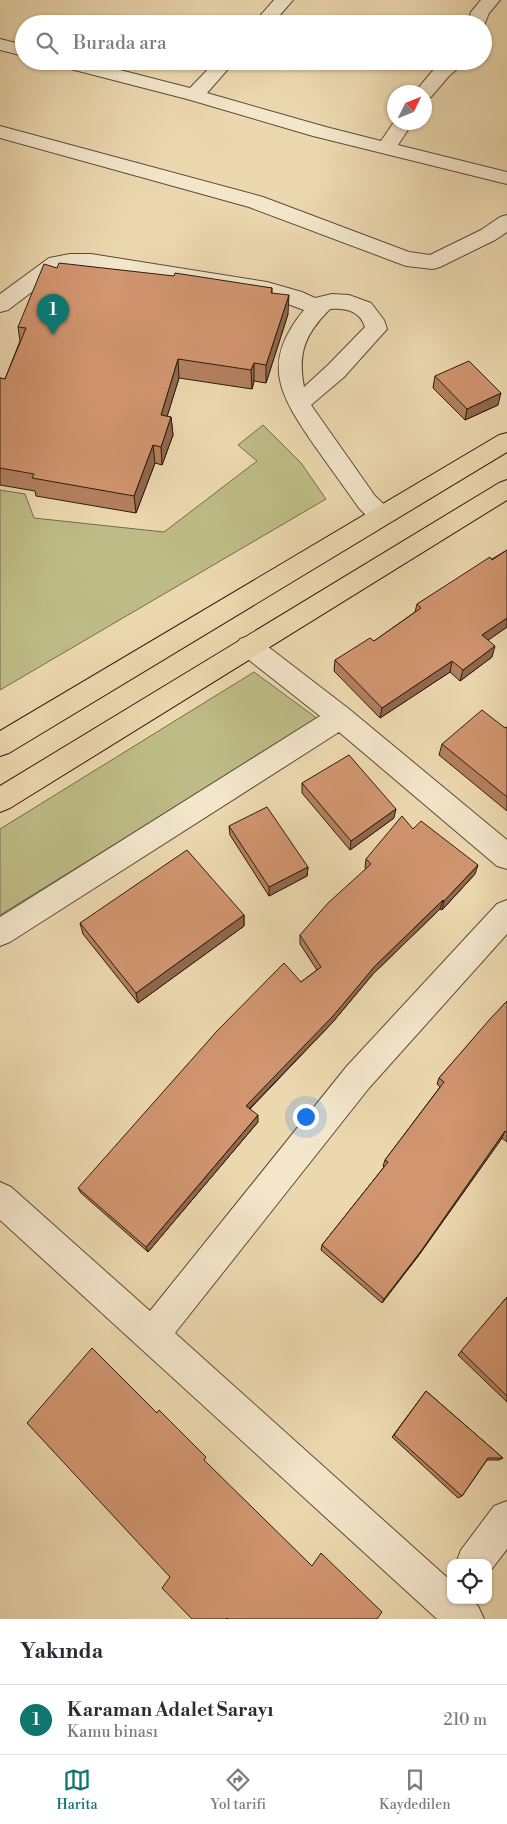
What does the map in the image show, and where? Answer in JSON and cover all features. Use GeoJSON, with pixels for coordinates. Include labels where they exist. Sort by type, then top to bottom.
{"type":"FeatureCollection","features":[{"type":"Feature","properties":{"kind":"main road"},"geometry":{"type":"LineString","coordinates":[[0,745],[507,441]]}},
{"type":"Feature","properties":{"kind":"main road"},"geometry":{"type":"LineString","coordinates":[[0,800],[507,489]]}},
{"type":"Feature","properties":{"kind":"street"},"geometry":{"type":"LineString","coordinates":[[270,15],[284,0]]}},
{"type":"Feature","properties":{"kind":"street"},"geometry":{"type":"LineString","coordinates":[[479,15],[491,0]]}},
{"type":"Feature","properties":{"kind":"street"},"geometry":{"type":"LineString","coordinates":[[0,44],[15,48]]}},
{"type":"Feature","properties":{"kind":"street"},"geometry":{"type":"LineString","coordinates":[[97,70],[194,95],[320,132],[507,178]]}},
{"type":"Feature","properties":{"kind":"street"},"geometry":{"type":"LineString","coordinates":[[194,95],[218,70]]}},
{"type":"Feature","properties":{"kind":"street"},"geometry":{"type":"LineString","coordinates":[[431,85],[445,70]]}},
{"type":"Feature","properties":{"kind":"street"},"geometry":{"type":"LineString","coordinates":[[386,148],[398,130]]}},
{"type":"Feature","properties":{"kind":"street"},"geometry":{"type":"LineString","coordinates":[[0,132],[256,202],[406,259],[433,262],[488,234],[507,222]]}},
{"type":"Feature","properties":{"kind":"street"},"geometry":{"type":"LineString","coordinates":[[0,305],[56,263],[91,261],[267,289],[294,297],[318,308]]}},
{"type":"Feature","properties":{"kind":"street"},"geometry":{"type":"LineString","coordinates":[[298,404],[336,371],[376,328],[371,315],[357,304],[335,300],[324,302],[304,323],[295,338],[288,370],[291,387],[298,404],[367,502],[382,516]]}},
{"type":"Feature","properties":{"kind":"street"},"geometry":{"type":"LineString","coordinates":[[249,646],[340,717],[507,857]]}},
{"type":"Feature","properties":{"kind":"street"},"geometry":{"type":"LineString","coordinates":[[0,933],[340,717]]}},
{"type":"Feature","properties":{"kind":"street"},"geometry":{"type":"LineString","coordinates":[[152,1335],[358,1077],[507,914]]}},
{"type":"Feature","properties":{"kind":"street"},"geometry":{"type":"LineString","coordinates":[[0,1198],[152,1335],[448,1608]]}},
{"type":"Feature","properties":{"kind":"street"},"geometry":{"type":"LineString","coordinates":[[477,1559],[507,1519]]}},
{"type":"Feature","properties":{"kind":"shaded area"},"geometry":{"type":"Polygon","coordinates":[[[263,425],[301,463],[326,499],[0,690],[0,490],[25,494],[34,518],[164,532],[257,461],[238,445],[263,425]]]}},
{"type":"Feature","properties":{"kind":"shaded area"},"geometry":{"type":"Polygon","coordinates":[[[254,672],[318,719],[0,915],[0,829],[254,672]]]}},
{"type":"Feature","properties":{"kind":"building"},"geometry":{"type":"Polygon","coordinates":[[[59,263],[174,276],[175,273],[272,288],[271,293],[289,295],[266,365],[254,363],[251,370],[178,359],[161,415],[171,417],[161,447],[153,445],[134,496],[32,478],[34,474],[0,468],[0,378],[5,379],[26,328],[18,327],[44,264],[57,268],[59,263]]]}},
{"type":"Feature","properties":{"kind":"building"},"geometry":{"type":"Polygon","coordinates":[[[469,361],[501,393],[467,409],[435,376],[469,361]]]}},
{"type":"Feature","properties":{"kind":"building"},"geometry":{"type":"Polygon","coordinates":[[[507,550],[507,618],[482,635],[495,646],[463,670],[452,661],[382,708],[335,660],[370,638],[374,641],[421,608],[417,604],[490,557],[492,560],[507,550]]]}},
{"type":"Feature","properties":{"kind":"building"},"geometry":{"type":"Polygon","coordinates":[[[482,710],[505,728],[507,727],[507,797],[442,744],[482,710]]]}},
{"type":"Feature","properties":{"kind":"building"},"geometry":{"type":"Polygon","coordinates":[[[349,755],[396,809],[351,841],[302,783],[349,755]]]}},
{"type":"Feature","properties":{"kind":"building"},"geometry":{"type":"Polygon","coordinates":[[[267,807],[308,867],[269,887],[229,826],[267,807]]]}},
{"type":"Feature","properties":{"kind":"building"},"geometry":{"type":"Polygon","coordinates":[[[402,816],[413,829],[421,821],[478,865],[444,901],[375,966],[333,1016],[246,1106],[258,1115],[146,1247],[78,1188],[217,1031],[284,963],[301,982],[321,967],[300,935],[328,903],[371,864],[366,859],[402,816]]]}},
{"type":"Feature","properties":{"kind":"building"},"geometry":{"type":"Polygon","coordinates":[[[187,850],[244,915],[136,993],[80,923],[187,850]]]}},
{"type":"Feature","properties":{"kind":"building"},"geometry":{"type":"Polygon","coordinates":[[[507,1001],[507,1133],[505,1131],[421,1251],[384,1299],[322,1245],[388,1162],[385,1160],[444,1082],[439,1078],[507,1001]]]}},
{"type":"Feature","properties":{"kind":"building"},"geometry":{"type":"Polygon","coordinates":[[[507,1297],[507,1396],[461,1351],[507,1297]]]}},
{"type":"Feature","properties":{"kind":"building"},"geometry":{"type":"Polygon","coordinates":[[[92,1348],[157,1413],[159,1410],[206,1457],[204,1460],[312,1566],[321,1553],[382,1612],[377,1619],[192,1619],[162,1588],[170,1577],[27,1423],[92,1348]]]}},
{"type":"Feature","properties":{"kind":"building"},"geometry":{"type":"Polygon","coordinates":[[[426,1391],[503,1458],[488,1458],[462,1496],[394,1435],[426,1391]]]}},
{"type":"Feature","properties":{"kind":"place","name":"Karaman Adalet Sarayı"},"geometry":{"type":"Point","coordinates":[53,335]}}]}
